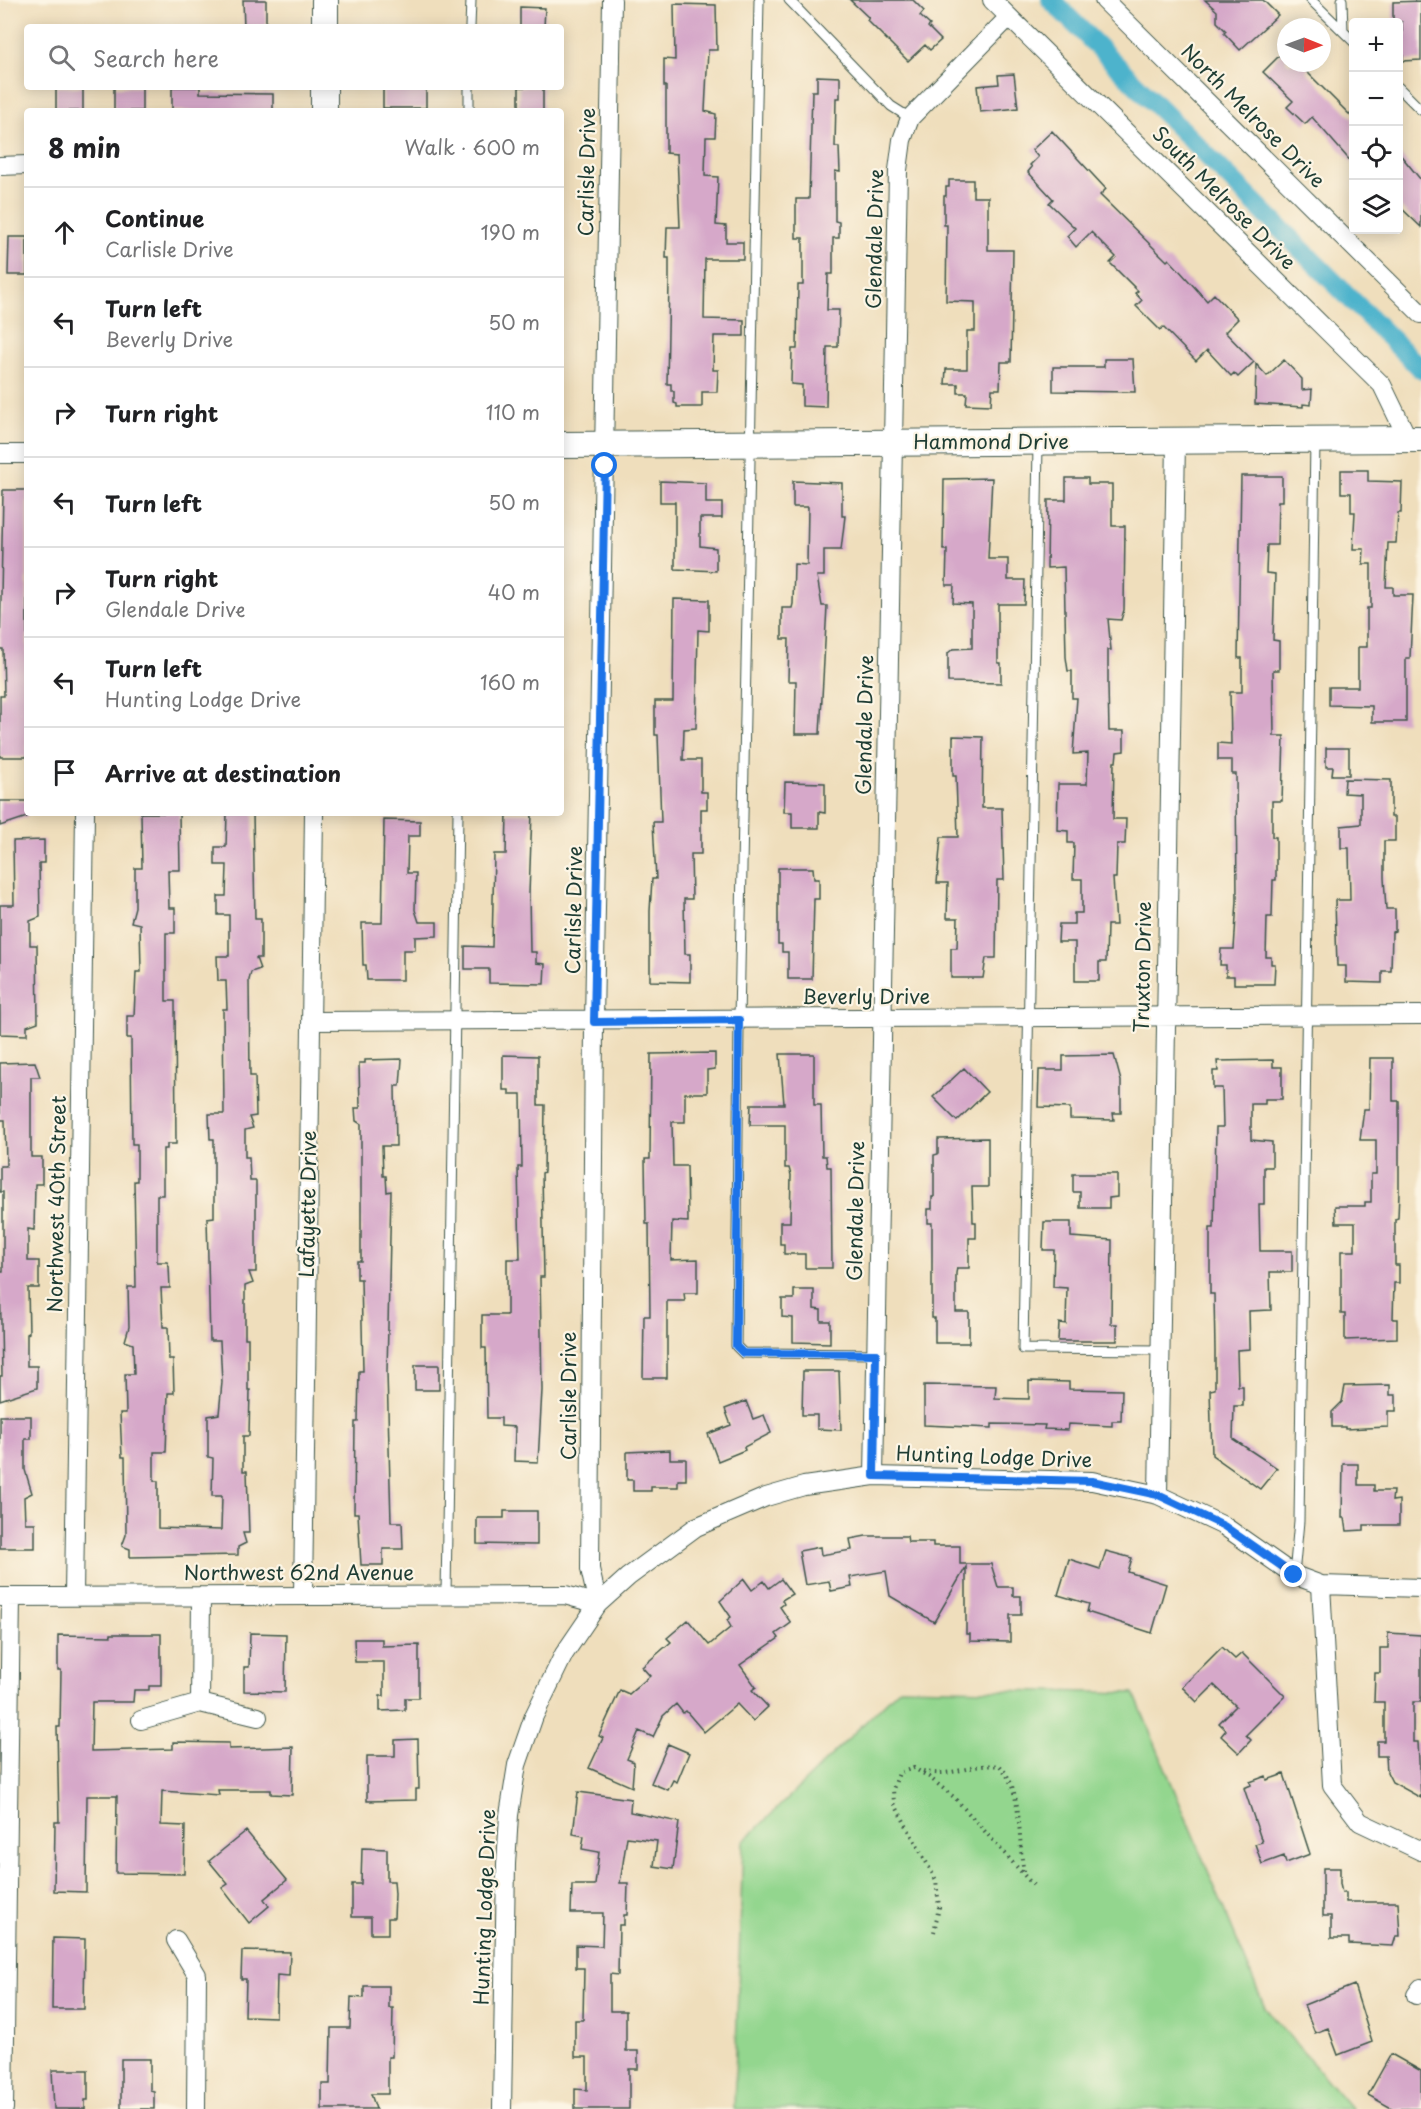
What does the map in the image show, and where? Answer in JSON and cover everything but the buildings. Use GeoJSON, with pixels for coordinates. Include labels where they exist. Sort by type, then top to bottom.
{"type":"FeatureCollection","features":[{"type":"Feature","properties":{"kind":"street"},"geometry":{"type":"LineString","coordinates":[[325,0],[325,24]]}},
{"type":"Feature","properties":{"kind":"street","name":"Carlisle Drive"},"geometry":{"type":"LineString","coordinates":[[598,1604],[590,1569],[594,1022],[612,0]]}},
{"type":"Feature","properties":{"kind":"street","name":"South Melrose Drive"},"geometry":{"type":"LineString","coordinates":[[992,0],[1382,385],[1415,439]]}},
{"type":"Feature","properties":{"kind":"street","name":"North Melrose Drive"},"geometry":{"type":"LineString","coordinates":[[1104,0],[1421,314]]}},
{"type":"Feature","properties":{"kind":"street","name":"Glendale Drive"},"geometry":{"type":"LineString","coordinates":[[874,1476],[898,170],[902,140],[910,117],[1009,17]]}},
{"type":"Feature","properties":{"kind":"street"},"geometry":{"type":"LineString","coordinates":[[324,90],[324,108]]}},
{"type":"Feature","properties":{"kind":"street"},"geometry":{"type":"LineString","coordinates":[[0,166],[24,165]]}},
{"type":"Feature","properties":{"kind":"street","name":"Hammond Drive"},"geometry":{"type":"LineString","coordinates":[[564,445],[1415,439]]}},
{"type":"Feature","properties":{"kind":"street","name":"Truxton Drive"},"geometry":{"type":"LineString","coordinates":[[1158,1495],[1164,1017],[1176,441]]}},
{"type":"Feature","properties":{"kind":"street"},"geometry":{"type":"LineString","coordinates":[[0,454],[24,454]]}},
{"type":"Feature","properties":{"kind":"street","name":"Northwest 40th Street"},"geometry":{"type":"LineString","coordinates":[[74,1596],[85,816]]}},
{"type":"Feature","properties":{"kind":"street","name":"Lafayette Drive"},"geometry":{"type":"LineString","coordinates":[[303,1595],[314,816]]}},
{"type":"Feature","properties":{"kind":"street","name":"Beverly Drive"},"geometry":{"type":"LineString","coordinates":[[310,1021],[594,1022],[1421,1015]]}},
{"type":"Feature","properties":{"kind":"street","name":"Hunting Lodge Drive"},"geometry":{"type":"LineString","coordinates":[[502,2109],[506,1864],[509,1815],[517,1765],[534,1716],[564,1654],[598,1604],[664,1549],[696,1527],[732,1510],[804,1486],[874,1476],[1092,1481],[1158,1495],[1224,1526],[1294,1575],[1321,1586],[1421,1588]]}},
{"type":"Feature","properties":{"kind":"street"},"geometry":{"type":"LineString","coordinates":[[1321,1586],[1332,1785],[1360,1822],[1421,1851]]}},
{"type":"Feature","properties":{"kind":"street","name":"Northwest 62nd Avenue"},"geometry":{"type":"LineString","coordinates":[[6,1597],[565,1595],[598,1604]]}},
{"type":"Feature","properties":{"kind":"street"},"geometry":{"type":"LineString","coordinates":[[4,2109],[6,1597]]}},
{"type":"Feature","properties":{"kind":"street"},"geometry":{"type":"LineString","coordinates":[[200,1703],[201,1597]]}},
{"type":"Feature","properties":{"kind":"street"},"geometry":{"type":"LineString","coordinates":[[141,1720],[200,1703],[258,1717]]}},
{"type":"Feature","properties":{"kind":"street"},"geometry":{"type":"LineString","coordinates":[[176,1940],[197,1975],[196,2109]]}},
{"type":"Feature","properties":{"kind":"lane"},"geometry":{"type":"LineString","coordinates":[[470,24],[471,0]]}},
{"type":"Feature","properties":{"kind":"lane"},"geometry":{"type":"LineString","coordinates":[[759,0],[739,1020],[736,1346],[743,1353],[876,1354]]}},
{"type":"Feature","properties":{"kind":"lane"},"geometry":{"type":"LineString","coordinates":[[789,0],[891,106],[910,117]]}},
{"type":"Feature","properties":{"kind":"lane"},"geometry":{"type":"LineString","coordinates":[[1311,0],[1349,38]]}},
{"type":"Feature","properties":{"kind":"lane"},"geometry":{"type":"LineString","coordinates":[[1342,0],[1342,31]]}},
{"type":"Feature","properties":{"kind":"lane"},"geometry":{"type":"LineString","coordinates":[[469,90],[469,108]]}},
{"type":"Feature","properties":{"kind":"lane"},"geometry":{"type":"LineString","coordinates":[[1403,92],[1421,110]]}},
{"type":"Feature","properties":{"kind":"lane"},"geometry":{"type":"LineString","coordinates":[[1294,1575],[1299,1521],[1315,440]]}},
{"type":"Feature","properties":{"kind":"lane"},"geometry":{"type":"LineString","coordinates":[[1038,442],[1023,1349],[1160,1350]]}},
{"type":"Feature","properties":{"kind":"lane"},"geometry":{"type":"LineString","coordinates":[[446,1595],[458,816]]}},
{"type":"Feature","properties":{"kind":"path"},"geometry":{"type":"LineString","coordinates":[[934,1932],[939,1907],[936,1880],[894,1803],[893,1789],[899,1773],[914,1768],[933,1774],[949,1774],[984,1764],[1000,1766],[1008,1774],[1015,1796],[1025,1875]]}},
{"type":"Feature","properties":{"kind":"path"},"geometry":{"type":"LineString","coordinates":[[914,1768],[955,1798],[1033,1885]]}},
{"type":"Feature","properties":{"kind":"green space"},"geometry":{"type":"Polygon","coordinates":[[[900,1688],[1134,1693],[1265,2008],[1352,2109],[734,2109],[743,1842],[900,1688]]]}},
{"type":"Feature","properties":{"kind":"waterway"},"geometry":{"type":"LineString","coordinates":[[1051,0],[1421,369]]}},
{"type":"Feature","properties":{"kind":"route"},"geometry":{"type":"LineString","coordinates":[[605,466],[594,1022],[739,1020],[736,1346],[743,1353],[876,1354],[874,1476],[1092,1481],[1158,1495],[1224,1526],[1294,1575]]}}]}
